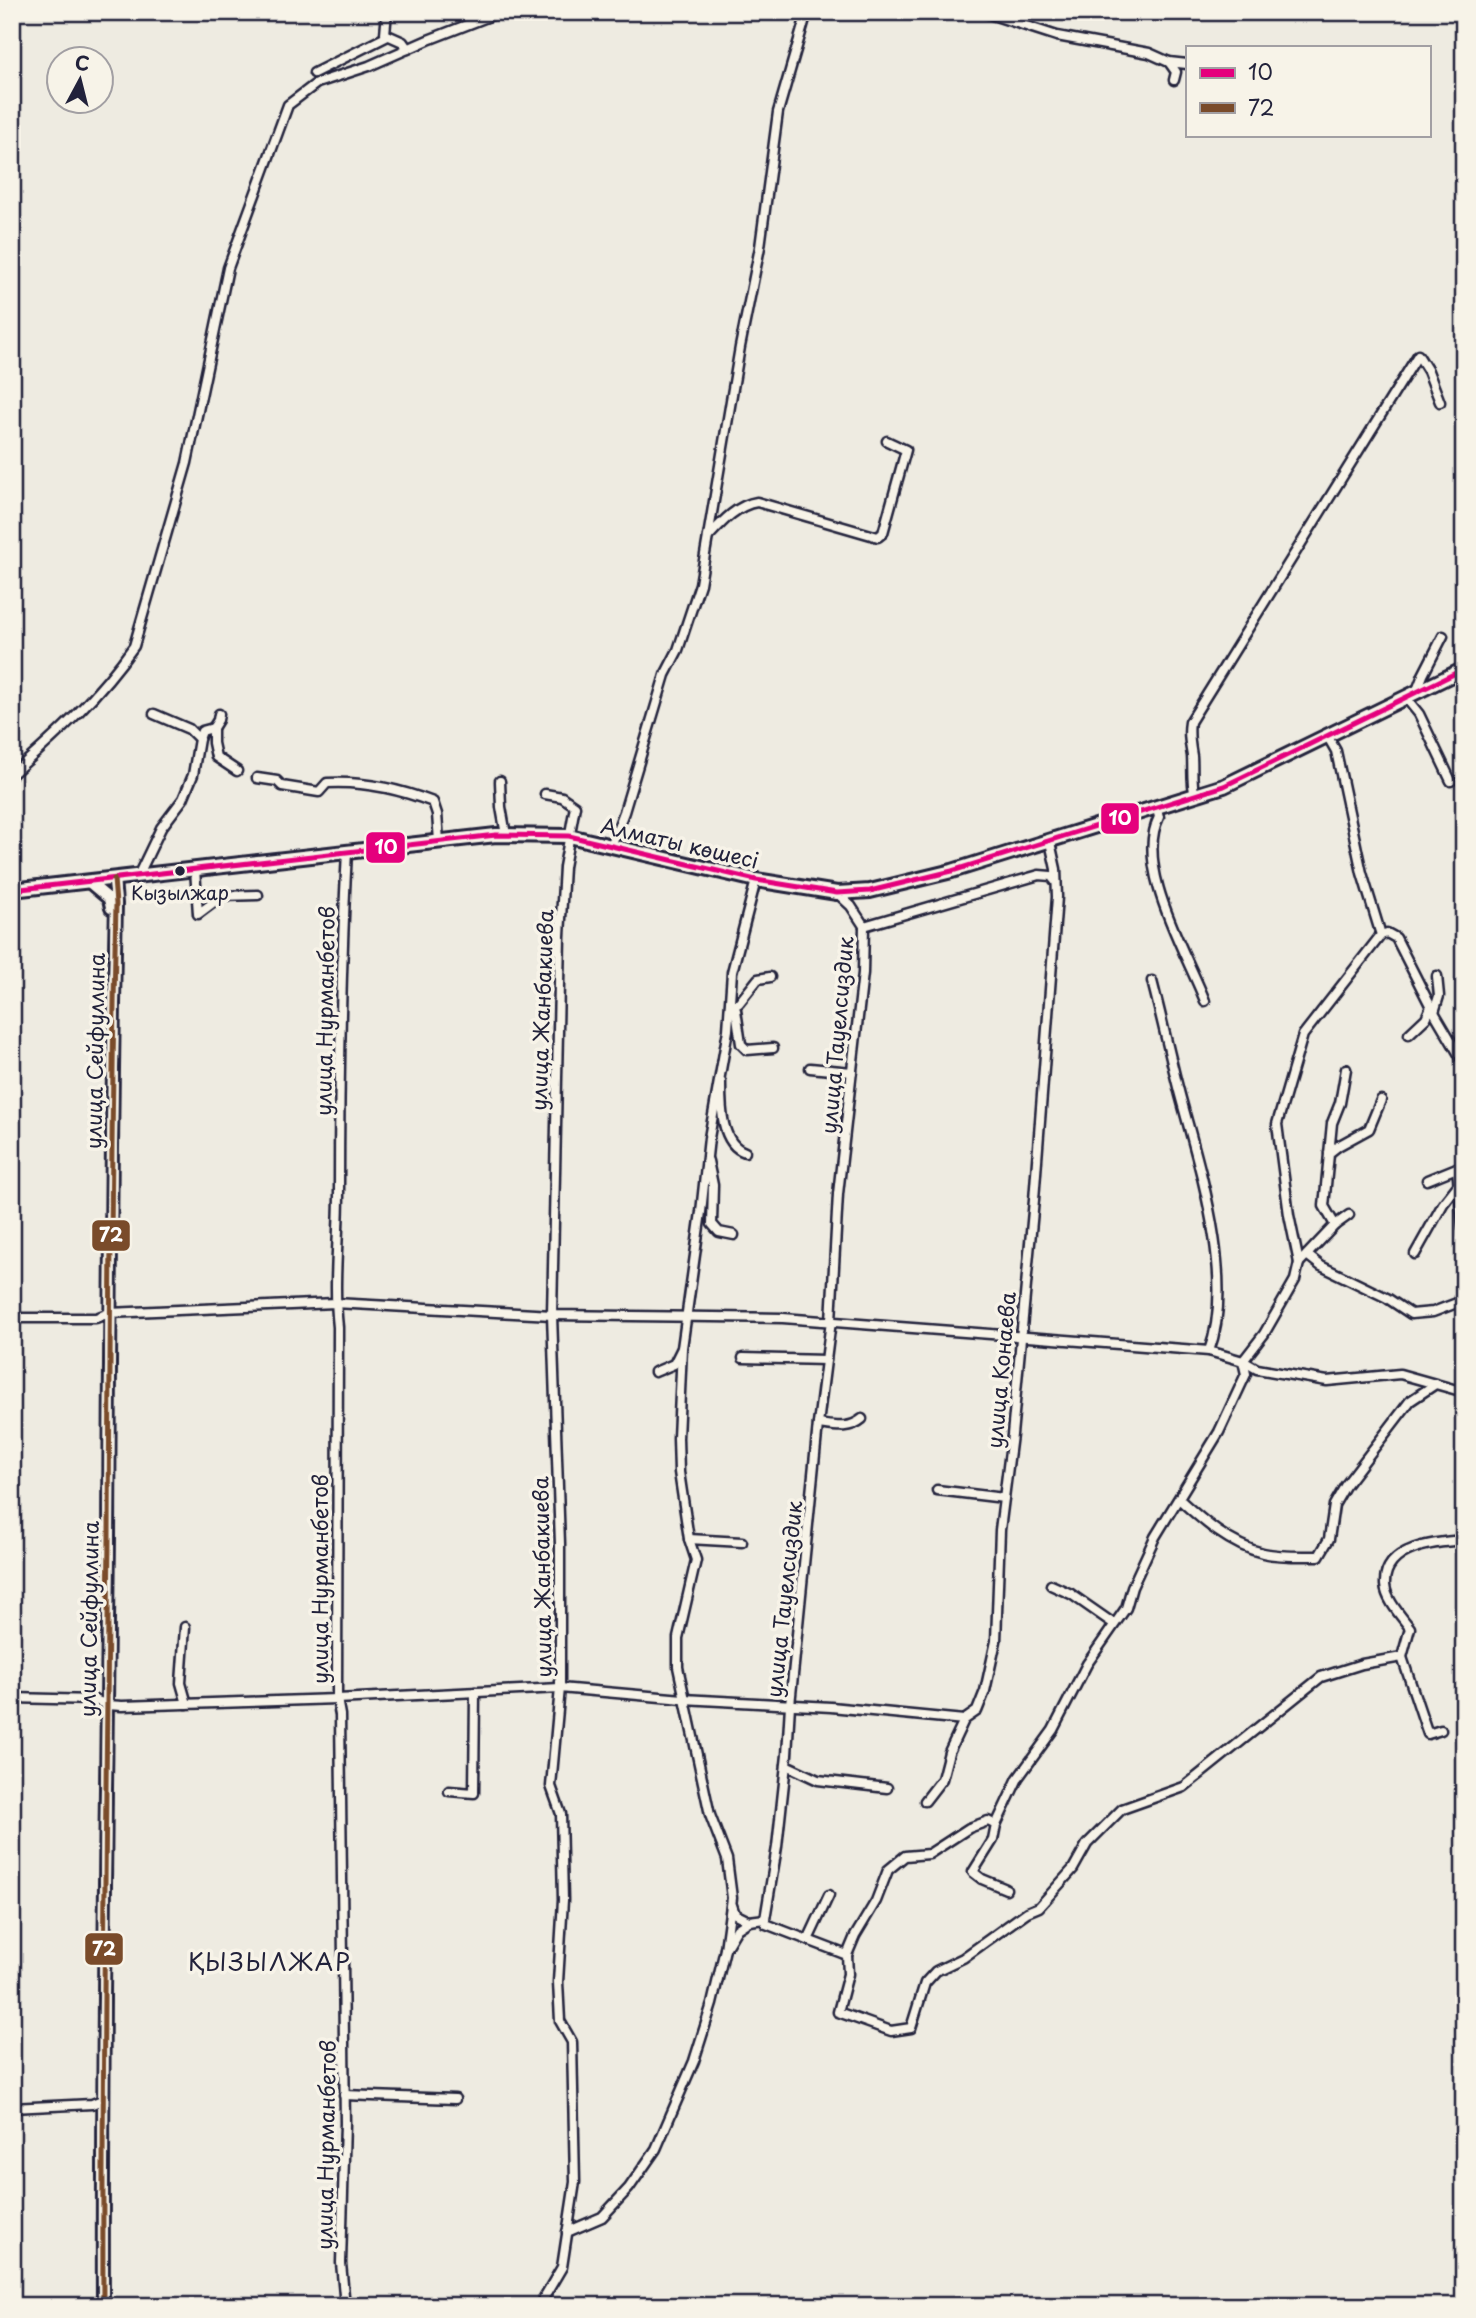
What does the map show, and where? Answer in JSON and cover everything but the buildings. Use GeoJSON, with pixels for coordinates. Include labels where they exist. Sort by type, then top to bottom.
{"type":"FeatureCollection","features":[{"type":"Feature","properties":{"kind":"main road","name":"Алматы көшесі"},"geometry":{"type":"LineString","coordinates":[[12,890],[506,835],[569,836],[756,880],[837,893],[870,891],[912,882],[1049,842],[1224,786],[1464,669]]}},
{"type":"Feature","properties":{"kind":"street"},"geometry":{"type":"LineString","coordinates":[[387,12],[385,34],[403,42],[408,49]]}},
{"type":"Feature","properties":{"kind":"street"},"geometry":{"type":"LineString","coordinates":[[12,774],[50,742],[89,703],[134,646],[187,464],[228,268],[288,105],[317,83],[369,66],[500,12]]}},
{"type":"Feature","properties":{"kind":"street"},"geometry":{"type":"LineString","coordinates":[[611,846],[666,675],[678,650],[700,584],[760,247],[778,112],[807,12]]}},
{"type":"Feature","properties":{"kind":"street"},"geometry":{"type":"LineString","coordinates":[[983,12],[1057,36],[1149,53],[1169,62],[1186,64]]}},
{"type":"Feature","properties":{"kind":"street"},"geometry":{"type":"LineString","coordinates":[[314,73],[388,36]]}},
{"type":"Feature","properties":{"kind":"street"},"geometry":{"type":"LineString","coordinates":[[1169,62],[1176,72],[1174,80]]}},
{"type":"Feature","properties":{"kind":"street"},"geometry":{"type":"LineString","coordinates":[[1195,796],[1188,738],[1190,722],[1418,355],[1428,370],[1440,402]]}},
{"type":"Feature","properties":{"kind":"street"},"geometry":{"type":"LineString","coordinates":[[708,537],[736,510],[748,503],[757,502],[878,537],[883,533],[906,450],[887,441]]}},
{"type":"Feature","properties":{"kind":"street"},"geometry":{"type":"LineString","coordinates":[[1443,636],[1411,695],[1451,781]]}},
{"type":"Feature","properties":{"kind":"street"},"geometry":{"type":"LineString","coordinates":[[154,714],[189,729],[199,739]]}},
{"type":"Feature","properties":{"kind":"street"},"geometry":{"type":"LineString","coordinates":[[219,714],[213,728],[216,757],[237,771]]}},
{"type":"Feature","properties":{"kind":"street"},"geometry":{"type":"LineString","coordinates":[[138,876],[161,828],[183,799],[193,775],[202,731],[213,728]]}},
{"type":"Feature","properties":{"kind":"street"},"geometry":{"type":"LineString","coordinates":[[1323,740],[1336,751],[1362,873],[1381,934]]}},
{"type":"Feature","properties":{"kind":"street"},"geometry":{"type":"LineString","coordinates":[[257,778],[278,781],[282,786],[319,792],[327,783],[347,782],[409,793],[433,802],[437,814],[439,841]]}},
{"type":"Feature","properties":{"kind":"street"},"geometry":{"type":"LineString","coordinates":[[500,781],[506,835]]}},
{"type":"Feature","properties":{"kind":"street","name":"улица Жанбакиева"},"geometry":{"type":"LineString","coordinates":[[539,2306],[562,2267],[575,2182],[572,2042],[560,2021],[558,1982],[563,1900],[561,1814],[551,1786],[560,1688],[560,1544],[552,1315],[560,936],[564,867],[575,806],[562,797],[545,794]]}},
{"type":"Feature","properties":{"kind":"street"},"geometry":{"type":"LineString","coordinates":[[1157,809],[1159,817],[1152,830],[1151,844],[1154,870],[1163,905],[1205,1001]]}},
{"type":"Feature","properties":{"kind":"street","name":"улица Конаева"},"geometry":{"type":"LineString","coordinates":[[925,1801],[942,1779],[949,1752],[964,1720],[977,1711],[985,1690],[996,1641],[1000,1530],[1021,1337],[1044,1080],[1056,882],[1056,869],[1049,842]]}},
{"type":"Feature","properties":{"kind":"street","name":"улица Нурманбетов"},"geometry":{"type":"LineString","coordinates":[[345,2306],[341,2263],[345,2095],[340,1715],[337,1699],[338,1327],[335,1303],[339,1216],[341,977],[347,851]]}},
{"type":"Feature","properties":{"kind":"street"},"geometry":{"type":"LineString","coordinates":[[195,869],[198,914],[222,896],[258,895]]}},
{"type":"Feature","properties":{"kind":"street"},"geometry":{"type":"LineString","coordinates":[[864,926],[1039,875],[1051,876],[1056,882]]}},
{"type":"Feature","properties":{"kind":"street","name":"улица Сейфуллина"},"geometry":{"type":"LineString","coordinates":[[103,2306],[102,2100],[114,879]]}},
{"type":"Feature","properties":{"kind":"street"},"geometry":{"type":"LineString","coordinates":[[567,2232],[602,2217],[629,2188],[656,2149],[694,2061],[712,2004],[725,1949],[731,1903],[727,1859],[710,1815],[678,1667],[678,1638],[696,1560],[689,1539],[679,1472],[678,1438],[682,1348],[707,1154],[731,1008],[732,972],[756,880]]}},
{"type":"Feature","properties":{"kind":"street","name":"улица Сейфуллина"},"geometry":{"type":"LineString","coordinates":[[90,883],[109,899],[115,932]]}},
{"type":"Feature","properties":{"kind":"street","name":"улица Тауелсиздик"},"geometry":{"type":"LineString","coordinates":[[765,1919],[777,1847],[786,1765],[818,1424],[831,1321],[838,1194],[863,973],[864,926],[837,893]]}},
{"type":"Feature","properties":{"kind":"street"},"geometry":{"type":"LineString","coordinates":[[1243,1361],[1264,1334],[1295,1280],[1299,1263],[1289,1215],[1277,1124],[1303,1035],[1381,934],[1387,933],[1396,938],[1432,1009],[1464,1063]]}},
{"type":"Feature","properties":{"kind":"street"},"geometry":{"type":"LineString","coordinates":[[1409,1034],[1432,1009],[1438,996],[1437,976]]}},
{"type":"Feature","properties":{"kind":"street"},"geometry":{"type":"LineString","coordinates":[[731,1008],[739,1003],[758,979],[770,977]]}},
{"type":"Feature","properties":{"kind":"street"},"geometry":{"type":"LineString","coordinates":[[1152,981],[1214,1231],[1218,1283],[1215,1336],[1209,1351]]}},
{"type":"Feature","properties":{"kind":"street"},"geometry":{"type":"LineString","coordinates":[[731,1008],[736,1010],[741,1044],[747,1050],[773,1048]]}},
{"type":"Feature","properties":{"kind":"street"},"geometry":{"type":"LineString","coordinates":[[721,1068],[724,1120],[729,1140],[745,1152]]}},
{"type":"Feature","properties":{"kind":"street"},"geometry":{"type":"LineString","coordinates":[[810,1068],[852,1072]]}},
{"type":"Feature","properties":{"kind":"street"},"geometry":{"type":"LineString","coordinates":[[1335,1225],[1324,1206],[1332,1123],[1340,1103],[1346,1069]]}},
{"type":"Feature","properties":{"kind":"street"},"geometry":{"type":"LineString","coordinates":[[1329,1153],[1369,1129],[1381,1100]]}},
{"type":"Feature","properties":{"kind":"street"},"geometry":{"type":"LineString","coordinates":[[707,1154],[713,1185],[712,1224],[719,1232],[734,1235]]}},
{"type":"Feature","properties":{"kind":"street"},"geometry":{"type":"LineString","coordinates":[[1427,1180],[1460,1167],[1458,1185],[1464,1236]]}},
{"type":"Feature","properties":{"kind":"street"},"geometry":{"type":"LineString","coordinates":[[1415,1254],[1443,1204],[1458,1185]]}},
{"type":"Feature","properties":{"kind":"street"},"geometry":{"type":"LineString","coordinates":[[1299,1263],[1349,1214]]}},
{"type":"Feature","properties":{"kind":"street"},"geometry":{"type":"LineString","coordinates":[[1307,1255],[1321,1266],[1387,1298],[1411,1314],[1433,1312],[1462,1301]]}},
{"type":"Feature","properties":{"kind":"street"},"geometry":{"type":"LineString","coordinates":[[12,1318],[96,1318],[109,1312],[335,1303],[552,1315],[831,1321],[1209,1351],[1243,1361],[1257,1369],[1327,1381],[1400,1374],[1464,1392]]}},
{"type":"Feature","properties":{"kind":"street"},"geometry":{"type":"LineString","coordinates":[[655,1372],[674,1364],[682,1348]]}},
{"type":"Feature","properties":{"kind":"street"},"geometry":{"type":"LineString","coordinates":[[743,1358],[827,1360]]}},
{"type":"Feature","properties":{"kind":"street"},"geometry":{"type":"LineString","coordinates":[[1006,1889],[973,1872],[993,1840],[996,1825],[1018,1778],[1053,1730],[1087,1664],[1126,1608],[1132,1587],[1155,1537],[1219,1432],[1246,1374],[1243,1361]]}},
{"type":"Feature","properties":{"kind":"street"},"geometry":{"type":"LineString","coordinates":[[1179,1499],[1220,1534],[1261,1552],[1283,1556],[1319,1556],[1329,1539],[1334,1505],[1345,1486],[1410,1401],[1434,1385]]}},
{"type":"Feature","properties":{"kind":"street"},"geometry":{"type":"LineString","coordinates":[[818,1424],[855,1426],[862,1419]]}},
{"type":"Feature","properties":{"kind":"street"},"geometry":{"type":"LineString","coordinates":[[937,1490],[1004,1498]]}},
{"type":"Feature","properties":{"kind":"street"},"geometry":{"type":"LineString","coordinates":[[689,1539],[742,1542]]}},
{"type":"Feature","properties":{"kind":"street"},"geometry":{"type":"LineString","coordinates":[[1441,1730],[1428,1734],[1402,1657],[1410,1628],[1391,1602],[1385,1585],[1388,1570],[1396,1558],[1410,1549],[1464,1540]]}},
{"type":"Feature","properties":{"kind":"street"},"geometry":{"type":"LineString","coordinates":[[1051,1585],[1071,1594],[1114,1623]]}},
{"type":"Feature","properties":{"kind":"street"},"geometry":{"type":"LineString","coordinates":[[185,1627],[181,1683],[187,1704]]}},
{"type":"Feature","properties":{"kind":"street"},"geometry":{"type":"LineString","coordinates":[[996,1825],[988,1821],[970,1828],[929,1854],[905,1856],[888,1870],[876,1901],[847,1955],[848,1974],[838,2012],[891,2031],[911,2028],[925,1983],[930,1977],[936,1971],[963,1958],[1027,1912],[1039,1907],[1073,1869],[1087,1844],[1122,1809],[1184,1787],[1321,1677],[1362,1664],[1402,1657]]}},
{"type":"Feature","properties":{"kind":"street"},"geometry":{"type":"LineString","coordinates":[[12,1698],[95,1700],[122,1706],[560,1688],[964,1720]]}},
{"type":"Feature","properties":{"kind":"street"},"geometry":{"type":"LineString","coordinates":[[449,1791],[474,1793],[475,1692]]}},
{"type":"Feature","properties":{"kind":"street"},"geometry":{"type":"LineString","coordinates":[[786,1765],[818,1780],[887,1788]]}},
{"type":"Feature","properties":{"kind":"street"},"geometry":{"type":"LineString","coordinates":[[808,1940],[829,1895]]}},
{"type":"Feature","properties":{"kind":"street"},"geometry":{"type":"LineString","coordinates":[[731,1903],[735,1914],[749,1921]]}},
{"type":"Feature","properties":{"kind":"street"},"geometry":{"type":"LineString","coordinates":[[725,1949],[737,1929],[749,1921],[765,1919],[766,1924],[847,1955]]}},
{"type":"Feature","properties":{"kind":"street"},"geometry":{"type":"LineString","coordinates":[[345,2095],[455,2099]]}},
{"type":"Feature","properties":{"kind":"street"},"geometry":{"type":"LineString","coordinates":[[12,2108],[92,2104],[102,2100]]}},
{"type":"Feature","properties":{"kind":"transit line","name":"10"},"geometry":{"type":"LineString","coordinates":[[12,890],[496,835],[569,836],[756,880],[837,893],[870,891],[952,871],[1224,786],[1464,669]]}},
{"type":"Feature","properties":{"kind":"transit line","name":"72"},"geometry":{"type":"LineString","coordinates":[[103,2306],[104,1922],[116,904],[114,879]]}},
{"type":"Feature","properties":{"kind":"place","name":"Кызылжар"},"geometry":{"type":"Point","coordinates":[180,871]}},
{"type":"Feature","properties":{"kind":"district","name":"ҚЫЗЫЛЖАР"},"geometry":{"type":"Point","coordinates":[270,1961]}}]}
